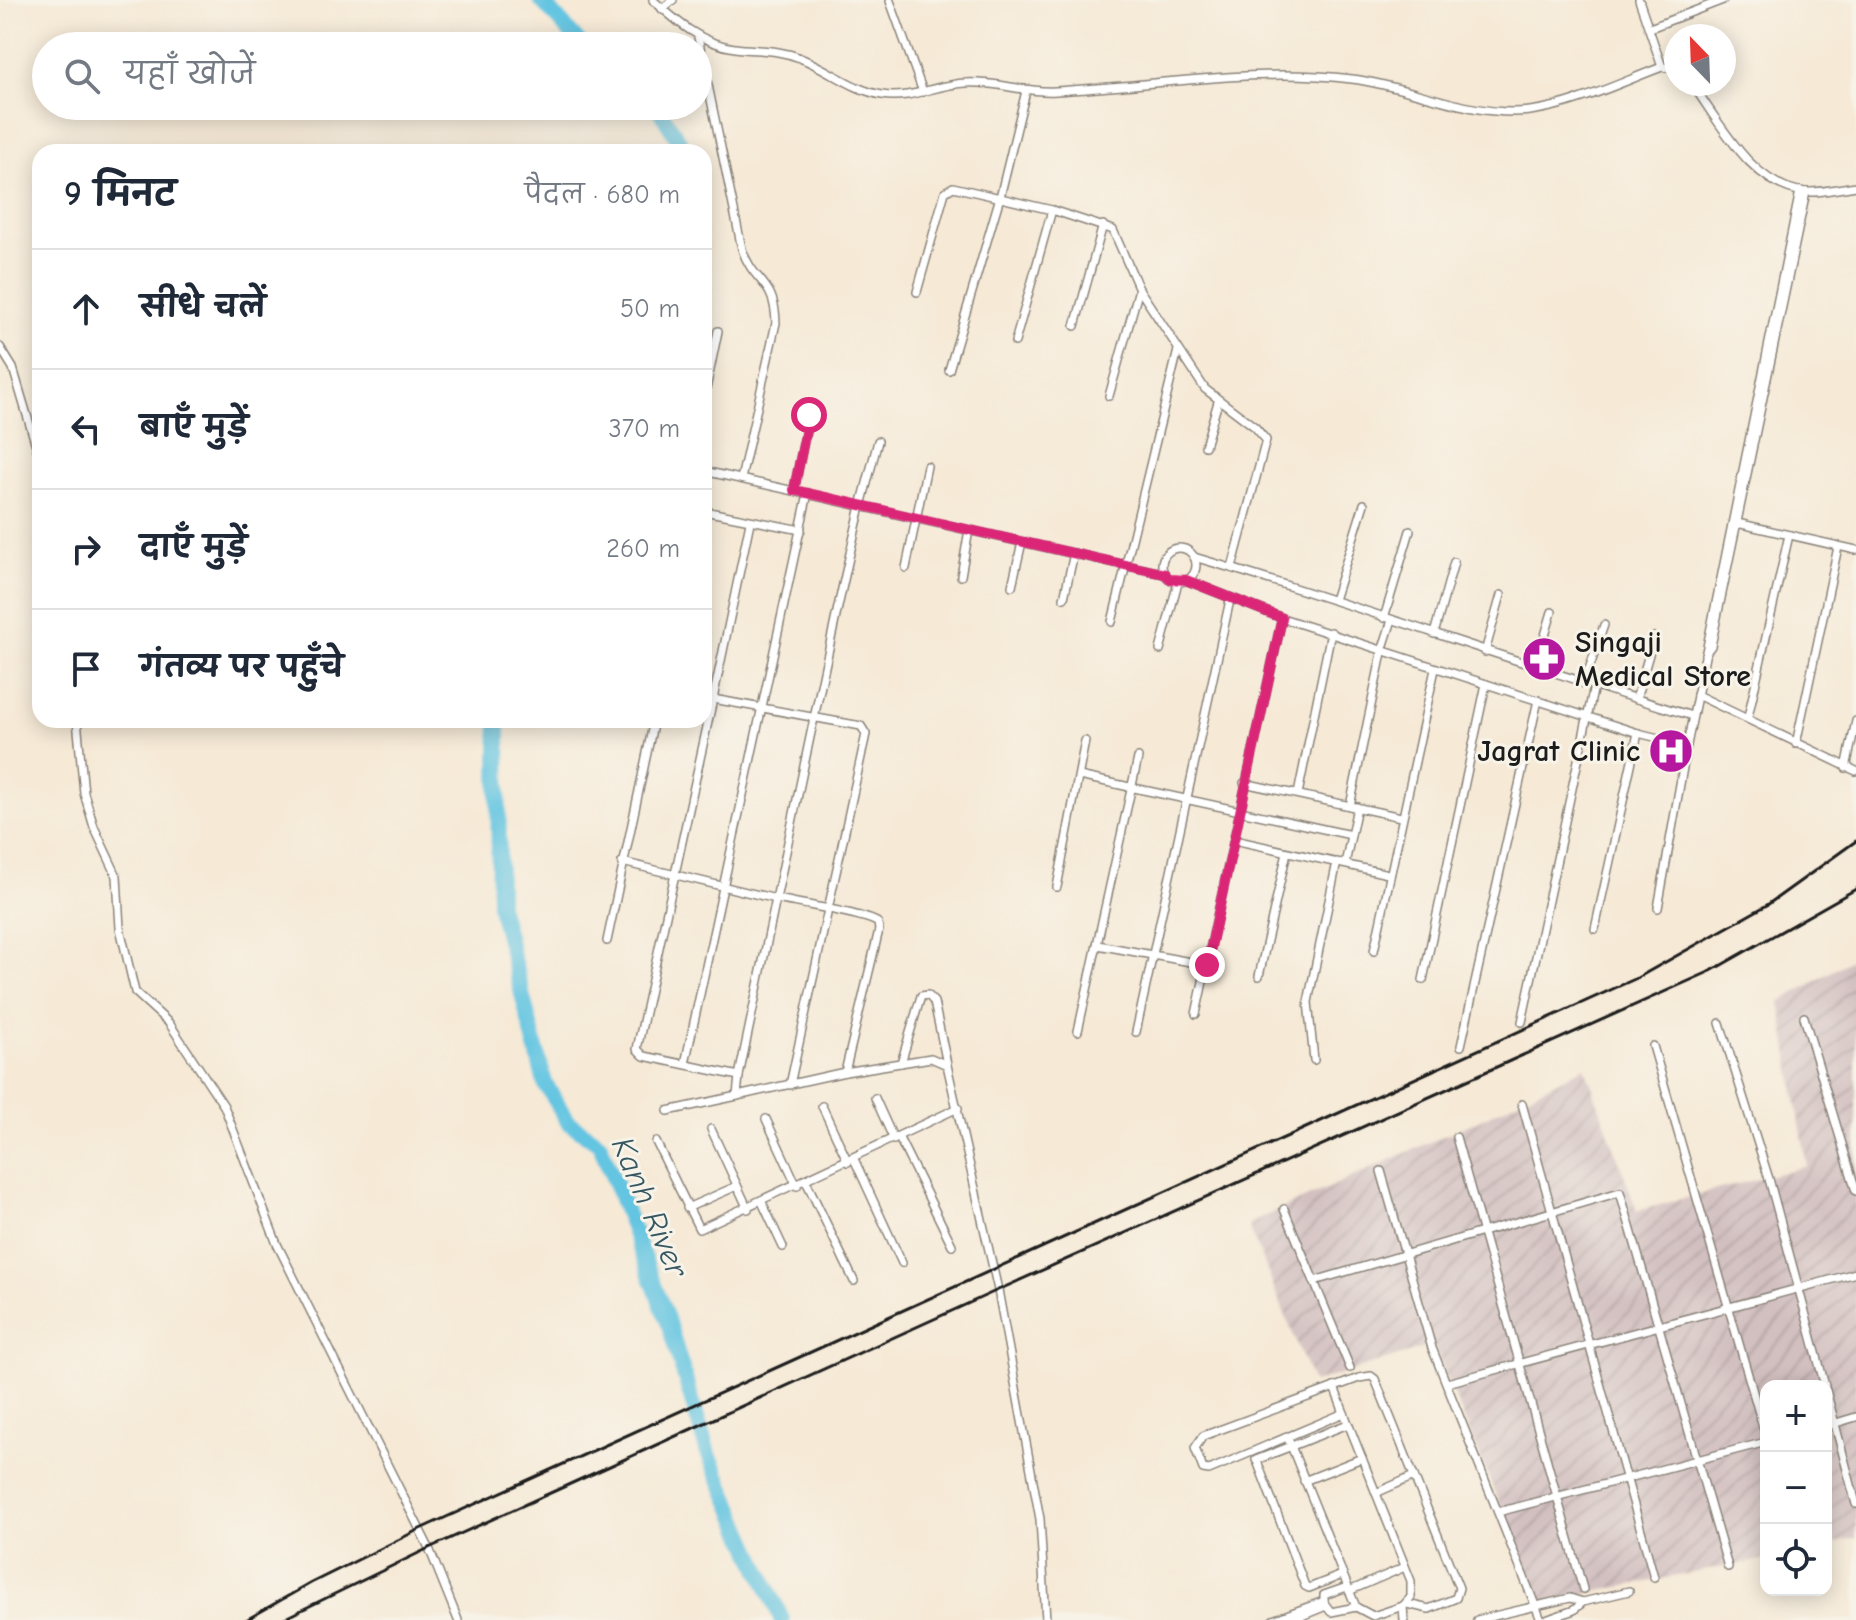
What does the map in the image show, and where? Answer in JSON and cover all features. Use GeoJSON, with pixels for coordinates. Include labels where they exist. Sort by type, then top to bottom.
{"type":"FeatureCollection","features":[{"type":"Feature","properties":{"kind":"street"},"geometry":{"type":"LineString","coordinates":[[653,0],[692,32]]}},
{"type":"Feature","properties":{"kind":"street"},"geometry":{"type":"LineString","coordinates":[[662,9],[673,0]]}},
{"type":"Feature","properties":{"kind":"street"},"geometry":{"type":"LineString","coordinates":[[712,42],[801,58],[870,93],[903,96],[966,83],[1026,91],[1191,77],[1303,74],[1370,82],[1482,110],[1506,112],[1562,104],[1662,67],[1639,0]]}},
{"type":"Feature","properties":{"kind":"street"},"geometry":{"type":"LineString","coordinates":[[1650,28],[1701,4],[1723,0]]}},
{"type":"Feature","properties":{"kind":"street"},"geometry":{"type":"LineString","coordinates":[[890,1],[923,92]]}},
{"type":"Feature","properties":{"kind":"street"},"geometry":{"type":"LineString","coordinates":[[949,370],[1000,197],[1026,91]]}},
{"type":"Feature","properties":{"kind":"street"},"geometry":{"type":"LineString","coordinates":[[1701,96],[1758,171],[1785,188],[1803,192],[1856,186]]}},
{"type":"Feature","properties":{"kind":"street"},"geometry":{"type":"LineString","coordinates":[[712,104],[747,265],[774,295],[775,304],[776,323],[741,479]]}},
{"type":"Feature","properties":{"kind":"street"},"geometry":{"type":"LineString","coordinates":[[917,292],[948,188],[1000,197],[1103,225],[1117,238],[1139,289],[1178,350],[1218,402],[1255,427],[1266,440],[1232,568]]}},
{"type":"Feature","properties":{"kind":"street"},"geometry":{"type":"LineString","coordinates":[[1658,908],[1692,716],[1803,192]]}},
{"type":"Feature","properties":{"kind":"street"},"geometry":{"type":"LineString","coordinates":[[1015,342],[1052,210]]}},
{"type":"Feature","properties":{"kind":"street"},"geometry":{"type":"LineString","coordinates":[[1075,326],[1103,225]]}},
{"type":"Feature","properties":{"kind":"street"},"geometry":{"type":"LineString","coordinates":[[1109,396],[1139,289]]}},
{"type":"Feature","properties":{"kind":"street"},"geometry":{"type":"LineString","coordinates":[[712,360],[718,331]]}},
{"type":"Feature","properties":{"kind":"street"},"geometry":{"type":"LineString","coordinates":[[0,347],[13,368],[32,432]]}},
{"type":"Feature","properties":{"kind":"street"},"geometry":{"type":"LineString","coordinates":[[1112,622],[1178,350]]}},
{"type":"Feature","properties":{"kind":"street"},"geometry":{"type":"LineString","coordinates":[[1205,446],[1218,402]]}},
{"type":"Feature","properties":{"kind":"street"},"geometry":{"type":"LineString","coordinates":[[794,490],[809,415]]}},
{"type":"Feature","properties":{"kind":"street"},"geometry":{"type":"LineString","coordinates":[[737,1096],[814,720],[878,441]]}},
{"type":"Feature","properties":{"kind":"street"},"geometry":{"type":"LineString","coordinates":[[906,568],[927,466]]}},
{"type":"Feature","properties":{"kind":"street"},"geometry":{"type":"LineString","coordinates":[[712,473],[1165,574],[1230,600],[1383,648],[1435,669],[1638,733],[1687,745]]}},
{"type":"Feature","properties":{"kind":"street"},"geometry":{"type":"LineString","coordinates":[[685,1064],[764,710],[808,493]]}},
{"type":"Feature","properties":{"kind":"street"},"geometry":{"type":"LineString","coordinates":[[1334,600],[1364,504]]}},
{"type":"Feature","properties":{"kind":"street"},"geometry":{"type":"LineString","coordinates":[[712,513],[801,530]]}},
{"type":"Feature","properties":{"kind":"street"},"geometry":{"type":"LineString","coordinates":[[712,681],[750,522]]}},
{"type":"Feature","properties":{"kind":"street"},"geometry":{"type":"LineString","coordinates":[[1734,523],[1856,550]]}},
{"type":"Feature","properties":{"kind":"street"},"geometry":{"type":"LineString","coordinates":[[961,576],[969,530]]}},
{"type":"Feature","properties":{"kind":"street"},"geometry":{"type":"LineString","coordinates":[[1314,1060],[1308,1002],[1341,863],[1351,835],[1353,806],[1388,619],[1410,531]]}},
{"type":"Feature","properties":{"kind":"street"},"geometry":{"type":"LineString","coordinates":[[1748,717],[1789,535]]}},
{"type":"Feature","properties":{"kind":"street"},"geometry":{"type":"LineString","coordinates":[[1012,586],[1022,542]]}},
{"type":"Feature","properties":{"kind":"street"},"geometry":{"type":"LineString","coordinates":[[1796,744],[1838,547]]}},
{"type":"Feature","properties":{"kind":"street"},"geometry":{"type":"LineString","coordinates":[[1165,574],[1162,562],[1168,552],[1179,548],[1194,557],[1334,600],[1535,669],[1692,716]]}},
{"type":"Feature","properties":{"kind":"street"},"geometry":{"type":"LineString","coordinates":[[1064,598],[1074,553]]}},
{"type":"Feature","properties":{"kind":"street"},"geometry":{"type":"LineString","coordinates":[[1160,650],[1182,581],[1195,570],[1194,557]]}},
{"type":"Feature","properties":{"kind":"street"},"geometry":{"type":"LineString","coordinates":[[1434,634],[1454,562]]}},
{"type":"Feature","properties":{"kind":"street"},"geometry":{"type":"LineString","coordinates":[[1485,652],[1501,595]]}},
{"type":"Feature","properties":{"kind":"street"},"geometry":{"type":"LineString","coordinates":[[1136,1032],[1230,600]]}},
{"type":"Feature","properties":{"kind":"street"},"geometry":{"type":"LineString","coordinates":[[1535,669],[1552,612]]}},
{"type":"Feature","properties":{"kind":"street"},"geometry":{"type":"LineString","coordinates":[[1196,1014],[1282,618]]}},
{"type":"Feature","properties":{"kind":"street"},"geometry":{"type":"LineString","coordinates":[[1584,684],[1604,625]]}},
{"type":"Feature","properties":{"kind":"street"},"geometry":{"type":"LineString","coordinates":[[1298,794],[1331,632]]}},
{"type":"Feature","properties":{"kind":"street"},"geometry":{"type":"LineString","coordinates":[[1636,699],[1654,637]]}},
{"type":"Feature","properties":{"kind":"street"},"geometry":{"type":"LineString","coordinates":[[1374,951],[1388,874],[1435,669]]}},
{"type":"Feature","properties":{"kind":"street"},"geometry":{"type":"LineString","coordinates":[[1423,980],[1486,684]]}},
{"type":"Feature","properties":{"kind":"street"},"geometry":{"type":"LineString","coordinates":[[1522,1022],[1594,686]]}},
{"type":"Feature","properties":{"kind":"street"},"geometry":{"type":"LineString","coordinates":[[1697,695],[1856,771]]}},
{"type":"Feature","properties":{"kind":"street"},"geometry":{"type":"LineString","coordinates":[[712,699],[814,720],[861,726],[867,738],[843,835],[830,912],[790,1085]]}},
{"type":"Feature","properties":{"kind":"street"},"geometry":{"type":"LineString","coordinates":[[1461,1046],[1538,700]]}},
{"type":"Feature","properties":{"kind":"street"},"geometry":{"type":"LineString","coordinates":[[1846,768],[1856,721]]}},
{"type":"Feature","properties":{"kind":"street"},"geometry":{"type":"LineString","coordinates":[[78,728],[84,793],[94,827],[117,876],[120,928],[135,992],[169,1023],[224,1106],[277,1244],[429,1548],[458,1620]]}},
{"type":"Feature","properties":{"kind":"street"},"geometry":{"type":"LineString","coordinates":[[607,941],[652,728]]}},
{"type":"Feature","properties":{"kind":"street"},"geometry":{"type":"LineString","coordinates":[[702,728],[675,875],[637,1049],[644,1056],[739,1076]]}},
{"type":"Feature","properties":{"kind":"street"},"geometry":{"type":"LineString","coordinates":[[1595,929],[1638,733]]}},
{"type":"Feature","properties":{"kind":"street"},"geometry":{"type":"LineString","coordinates":[[1057,887],[1085,741]]}},
{"type":"Feature","properties":{"kind":"street"},"geometry":{"type":"LineString","coordinates":[[1078,1031],[1138,758]]}},
{"type":"Feature","properties":{"kind":"street"},"geometry":{"type":"LineString","coordinates":[[1079,776],[1351,835]]}},
{"type":"Feature","properties":{"kind":"street"},"geometry":{"type":"LineString","coordinates":[[1244,783],[1401,817]]}},
{"type":"Feature","properties":{"kind":"street"},"geometry":{"type":"LineString","coordinates":[[1234,840],[1388,874]]}},
{"type":"Feature","properties":{"kind":"street"},"geometry":{"type":"LineString","coordinates":[[1259,976],[1287,852]]}},
{"type":"Feature","properties":{"kind":"street"},"geometry":{"type":"LineString","coordinates":[[622,862],[830,912],[871,918],[878,923],[879,930],[845,1072]]}},
{"type":"Feature","properties":{"kind":"street"},"geometry":{"type":"LineString","coordinates":[[1098,945],[1207,965]]}},
{"type":"Feature","properties":{"kind":"street"},"geometry":{"type":"LineString","coordinates":[[901,1063],[921,996],[928,995],[934,1002],[998,1290],[1040,1519],[1046,1620]]}},
{"type":"Feature","properties":{"kind":"street"},"geometry":{"type":"LineString","coordinates":[[1804,1017],[1856,1191]]}},
{"type":"Feature","properties":{"kind":"street"},"geometry":{"type":"LineString","coordinates":[[1720,1023],[1824,1380]]}},
{"type":"Feature","properties":{"kind":"street"},"geometry":{"type":"LineString","coordinates":[[1653,1046],[1731,1307],[1760,1417]]}},
{"type":"Feature","properties":{"kind":"street"},"geometry":{"type":"LineString","coordinates":[[668,1111],[845,1072],[931,1058],[947,1065]]}},
{"type":"Feature","properties":{"kind":"street"},"geometry":{"type":"LineString","coordinates":[[875,1098],[952,1245]]}},
{"type":"Feature","properties":{"kind":"street"},"geometry":{"type":"LineString","coordinates":[[1522,1104],[1654,1577]]}},
{"type":"Feature","properties":{"kind":"street"},"geometry":{"type":"LineString","coordinates":[[822,1106],[902,1263]]}},
{"type":"Feature","properties":{"kind":"street"},"geometry":{"type":"LineString","coordinates":[[656,1142],[699,1229],[748,1209],[958,1108]]}},
{"type":"Feature","properties":{"kind":"street"},"geometry":{"type":"LineString","coordinates":[[766,1119],[797,1186]]}},
{"type":"Feature","properties":{"kind":"street"},"geometry":{"type":"LineString","coordinates":[[711,1129],[748,1209]]}},
{"type":"Feature","properties":{"kind":"street"},"geometry":{"type":"LineString","coordinates":[[1456,1137],[1583,1589]]}},
{"type":"Feature","properties":{"kind":"street"},"geometry":{"type":"LineString","coordinates":[[1381,1171],[1432,1348],[1543,1620],[1574,1610],[1583,1602],[1629,1591]]}},
{"type":"Feature","properties":{"kind":"street"},"geometry":{"type":"LineString","coordinates":[[806,1181],[854,1281]]}},
{"type":"Feature","properties":{"kind":"street"},"geometry":{"type":"LineString","coordinates":[[687,1208],[737,1186]]}},
{"type":"Feature","properties":{"kind":"street"},"geometry":{"type":"LineString","coordinates":[[1314,1281],[1620,1192],[1728,1567]]}},
{"type":"Feature","properties":{"kind":"street"},"geometry":{"type":"LineString","coordinates":[[762,1202],[783,1247]]}},
{"type":"Feature","properties":{"kind":"street"},"geometry":{"type":"LineString","coordinates":[[1284,1209],[1350,1368]]}},
{"type":"Feature","properties":{"kind":"street"},"geometry":{"type":"LineString","coordinates":[[1447,1383],[1856,1273]]}},
{"type":"Feature","properties":{"kind":"street"},"geometry":{"type":"LineString","coordinates":[[1287,1436],[1356,1607],[1378,1618],[1405,1605],[1429,1609],[1450,1602],[1459,1593],[1375,1379],[1367,1375],[1203,1436],[1195,1444],[1203,1469],[1344,1413]]}},
{"type":"Feature","properties":{"kind":"street"},"geometry":{"type":"LineString","coordinates":[[1334,1387],[1405,1567],[1412,1591],[1405,1605],[1404,1620]]}},
{"type":"Feature","properties":{"kind":"street"},"geometry":{"type":"LineString","coordinates":[[1832,1423],[1856,1417]]}},
{"type":"Feature","properties":{"kind":"street"},"geometry":{"type":"LineString","coordinates":[[1257,1461],[1348,1424]]}},
{"type":"Feature","properties":{"kind":"street"},"geometry":{"type":"LineString","coordinates":[[1832,1430],[1856,1504]]}},
{"type":"Feature","properties":{"kind":"street"},"geometry":{"type":"LineString","coordinates":[[1498,1512],[1760,1442]]}},
{"type":"Feature","properties":{"kind":"street"},"geometry":{"type":"LineString","coordinates":[[1253,1451],[1305,1586],[1309,1588],[1342,1575]]}},
{"type":"Feature","properties":{"kind":"street"},"geometry":{"type":"LineString","coordinates":[[1304,1481],[1362,1458]]}},
{"type":"Feature","properties":{"kind":"street"},"geometry":{"type":"LineString","coordinates":[[1376,1493],[1414,1476]]}},
{"type":"Feature","properties":{"kind":"street"},"geometry":{"type":"LineString","coordinates":[[1356,1607],[1334,1612],[1325,1604],[1324,1595],[1405,1567]]}},
{"type":"Feature","properties":{"kind":"street"},"geometry":{"type":"LineString","coordinates":[[1477,1620],[1570,1598],[1583,1602]]}},
{"type":"Feature","properties":{"kind":"street"},"geometry":{"type":"LineString","coordinates":[[1273,1620],[1291,1618],[1325,1604]]}},
{"type":"Feature","properties":{"kind":"shaded area"},"geometry":{"type":"Polygon","coordinates":[[[1856,957],[1856,1538],[1832,1544],[1832,1380],[1760,1380],[1760,1560],[1541,1602],[1433,1345],[1313,1383],[1248,1224],[1479,1120],[1585,1067],[1637,1211],[1807,1166],[1780,1002],[1856,957]]]}},
{"type":"Feature","properties":{"kind":"waterway","name":"Kanh River"},"geometry":{"type":"LineString","coordinates":[[541,0],[570,32]]}},
{"type":"Feature","properties":{"kind":"waterway","name":"Kanh River"},"geometry":{"type":"LineString","coordinates":[[666,120],[681,144]]}},
{"type":"Feature","properties":{"kind":"waterway","name":"Kanh River"},"geometry":{"type":"LineString","coordinates":[[498,728],[499,905],[545,1083],[568,1122],[600,1144],[667,1319],[707,1450],[782,1620]]}},
{"type":"Feature","properties":{"kind":"railway"},"geometry":{"type":"LineString","coordinates":[[246,1620],[311,1583],[420,1529],[1637,978],[1767,905],[1856,841]]}},
{"type":"Feature","properties":{"kind":"railway"},"geometry":{"type":"LineString","coordinates":[[281,1620],[429,1548],[1711,971],[1856,889]]}},
{"type":"Feature","properties":{"kind":"place","name":"Singaji Medical Store"},"geometry":{"type":"Point","coordinates":[1544,659]}},
{"type":"Feature","properties":{"kind":"place","name":"Jagrat Clinic"},"geometry":{"type":"Point","coordinates":[1671,751]}},
{"type":"Feature","properties":{"kind":"route"},"geometry":{"type":"LineString","coordinates":[[809,415],[794,490],[1127,564],[1165,574],[1178,582],[1186,580],[1230,600],[1282,618],[1207,965]]}}]}
